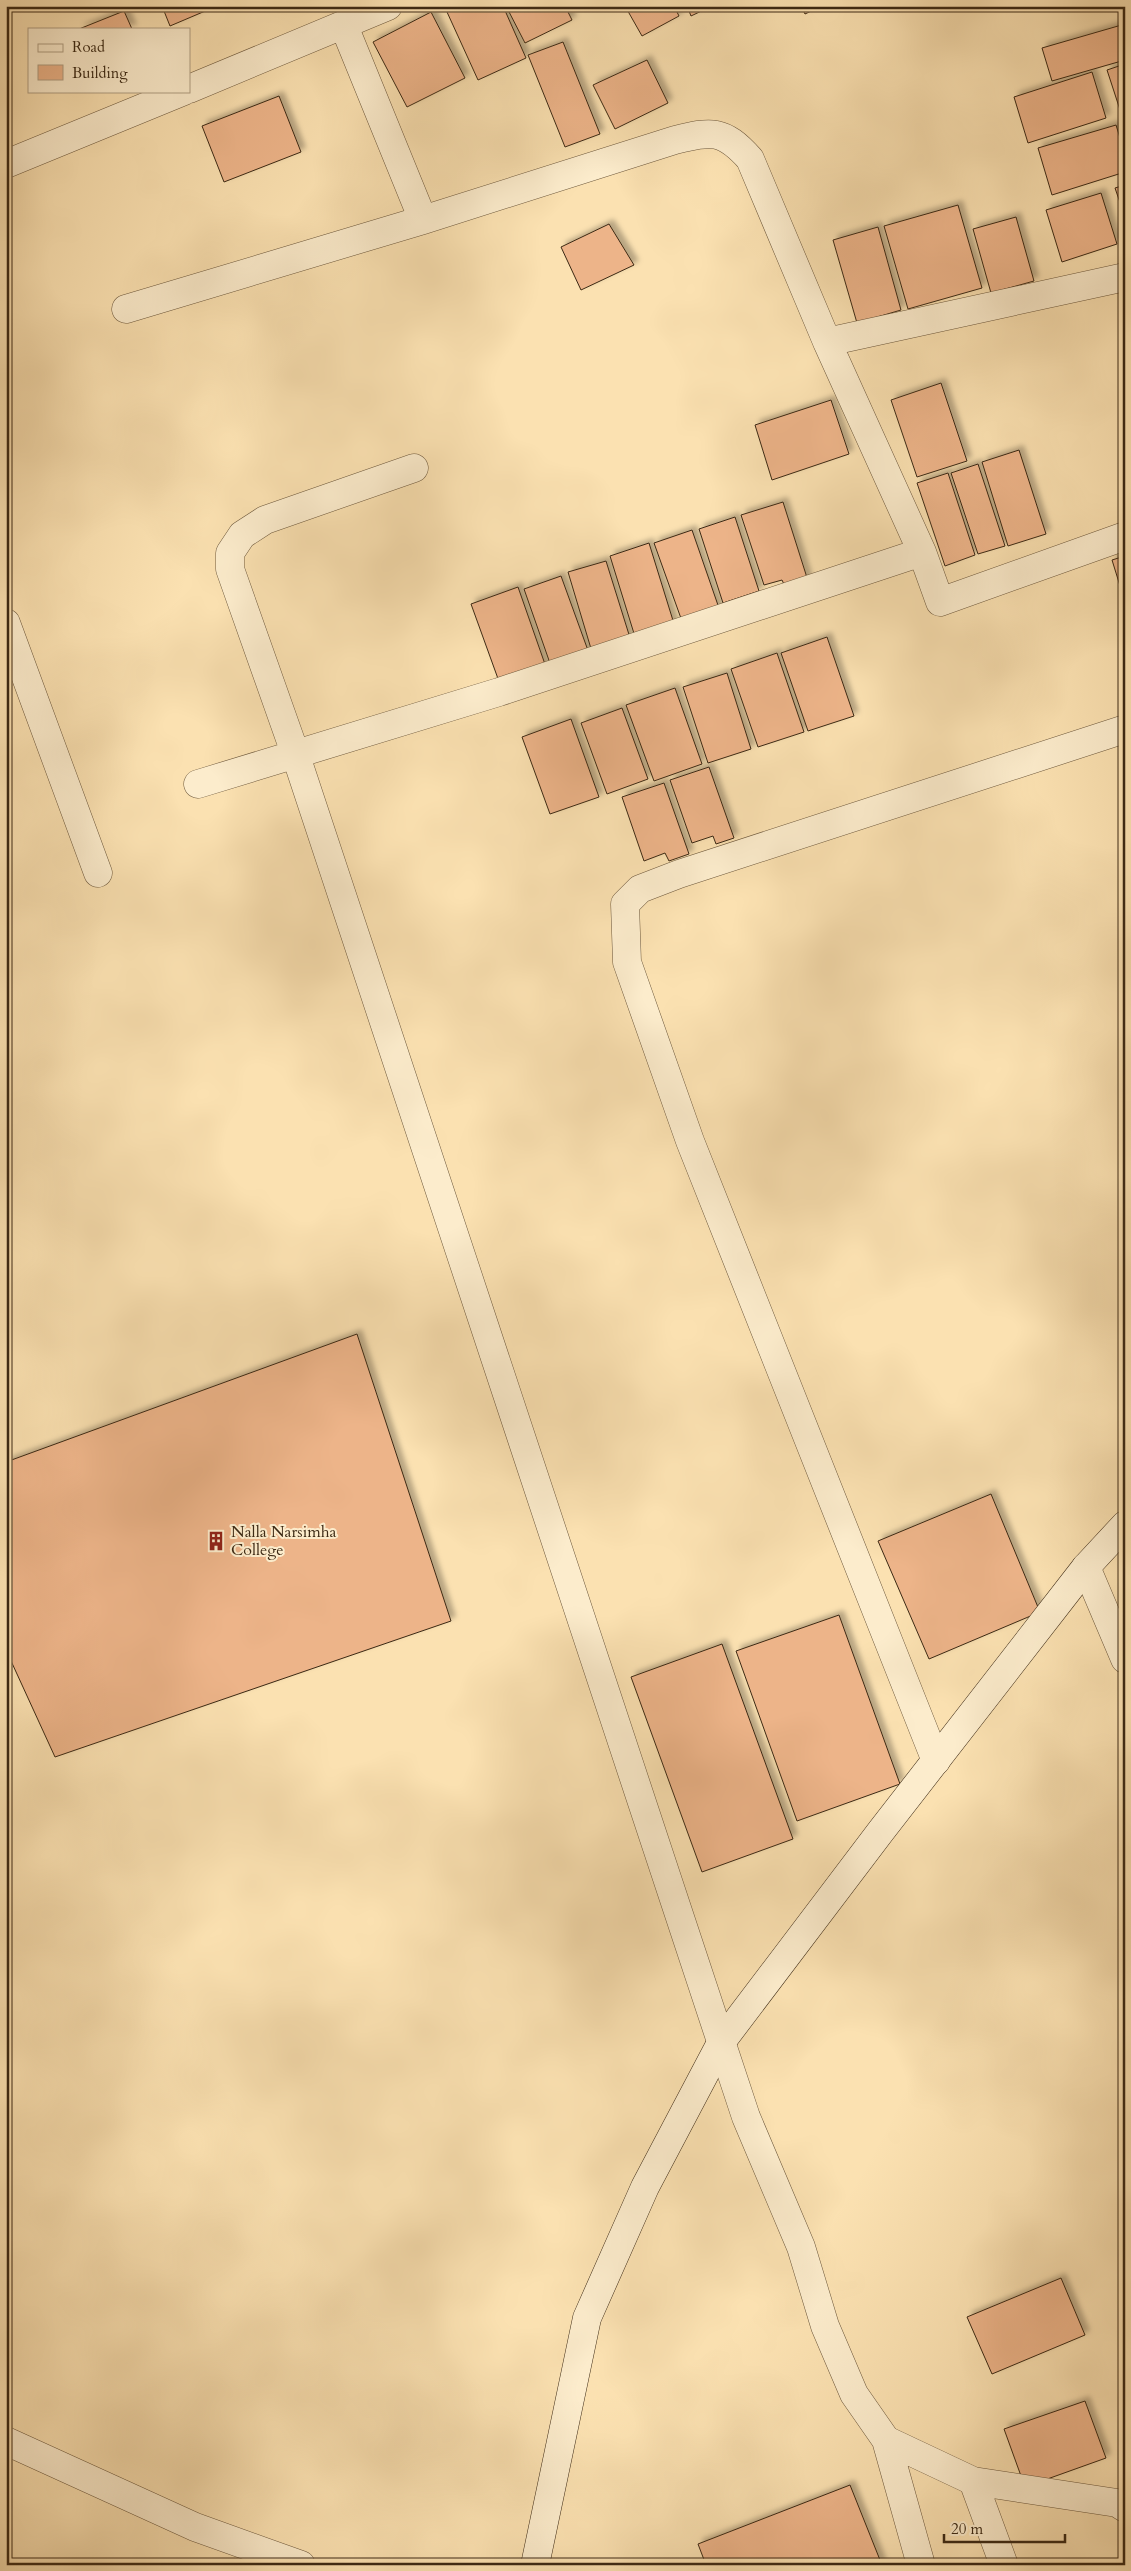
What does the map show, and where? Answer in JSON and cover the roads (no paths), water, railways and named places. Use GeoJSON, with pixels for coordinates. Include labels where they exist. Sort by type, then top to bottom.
{"type":"FeatureCollection","features":[{"type":"Feature","properties":{"kind":"street"},"geometry":{"type":"LineString","coordinates":[[190,89],[344,26],[388,6]]}},
{"type":"Feature","properties":{"kind":"street"},"geometry":{"type":"LineString","coordinates":[[344,26],[423,220]]}},
{"type":"Feature","properties":{"kind":"street"},"geometry":{"type":"LineString","coordinates":[[6,164],[182,92]]}},
{"type":"Feature","properties":{"kind":"street"},"geometry":{"type":"LineString","coordinates":[[126,309],[423,220],[674,140],[699,134],[716,134],[734,142],[750,160],[827,342],[922,552],[940,602],[1125,536]]}},
{"type":"Feature","properties":{"kind":"street"},"geometry":{"type":"LineString","coordinates":[[827,342],[1125,277]]}},
{"type":"Feature","properties":{"kind":"street"},"geometry":{"type":"LineString","coordinates":[[414,468],[265,520],[242,535],[230,553],[230,569],[296,753],[746,2117],[801,2247],[825,2326],[854,2394],[886,2440],[921,2565]]}},
{"type":"Feature","properties":{"kind":"street"},"geometry":{"type":"LineString","coordinates":[[198,784],[499,692],[922,552]]}},
{"type":"Feature","properties":{"kind":"street"},"geometry":{"type":"LineString","coordinates":[[6,623],[98,873]]}},
{"type":"Feature","properties":{"kind":"street"},"geometry":{"type":"LineString","coordinates":[[936,1761],[690,1141],[627,962],[625,904],[640,889],[679,874],[1125,728]]}},
{"type":"Feature","properties":{"kind":"street"},"geometry":{"type":"LineString","coordinates":[[535,2565],[587,2318],[645,2188],[722,2041],[1086,1567],[1125,1525]]}},
{"type":"Feature","properties":{"kind":"street"},"geometry":{"type":"LineString","coordinates":[[1086,1567],[1125,1659]]}},
{"type":"Feature","properties":{"kind":"street"},"geometry":{"type":"LineString","coordinates":[[886,2440],[973,2481],[1118,2504],[1125,2508]]}},
{"type":"Feature","properties":{"kind":"street"},"geometry":{"type":"LineString","coordinates":[[6,2441],[195,2527],[301,2565]]}},
{"type":"Feature","properties":{"kind":"street"},"geometry":{"type":"LineString","coordinates":[[973,2481],[1004,2565]]}},
{"type":"Feature","properties":{"kind":"place","name":"Nalla Narsimha College"},"geometry":{"type":"Point","coordinates":[216,1541]}}]}
